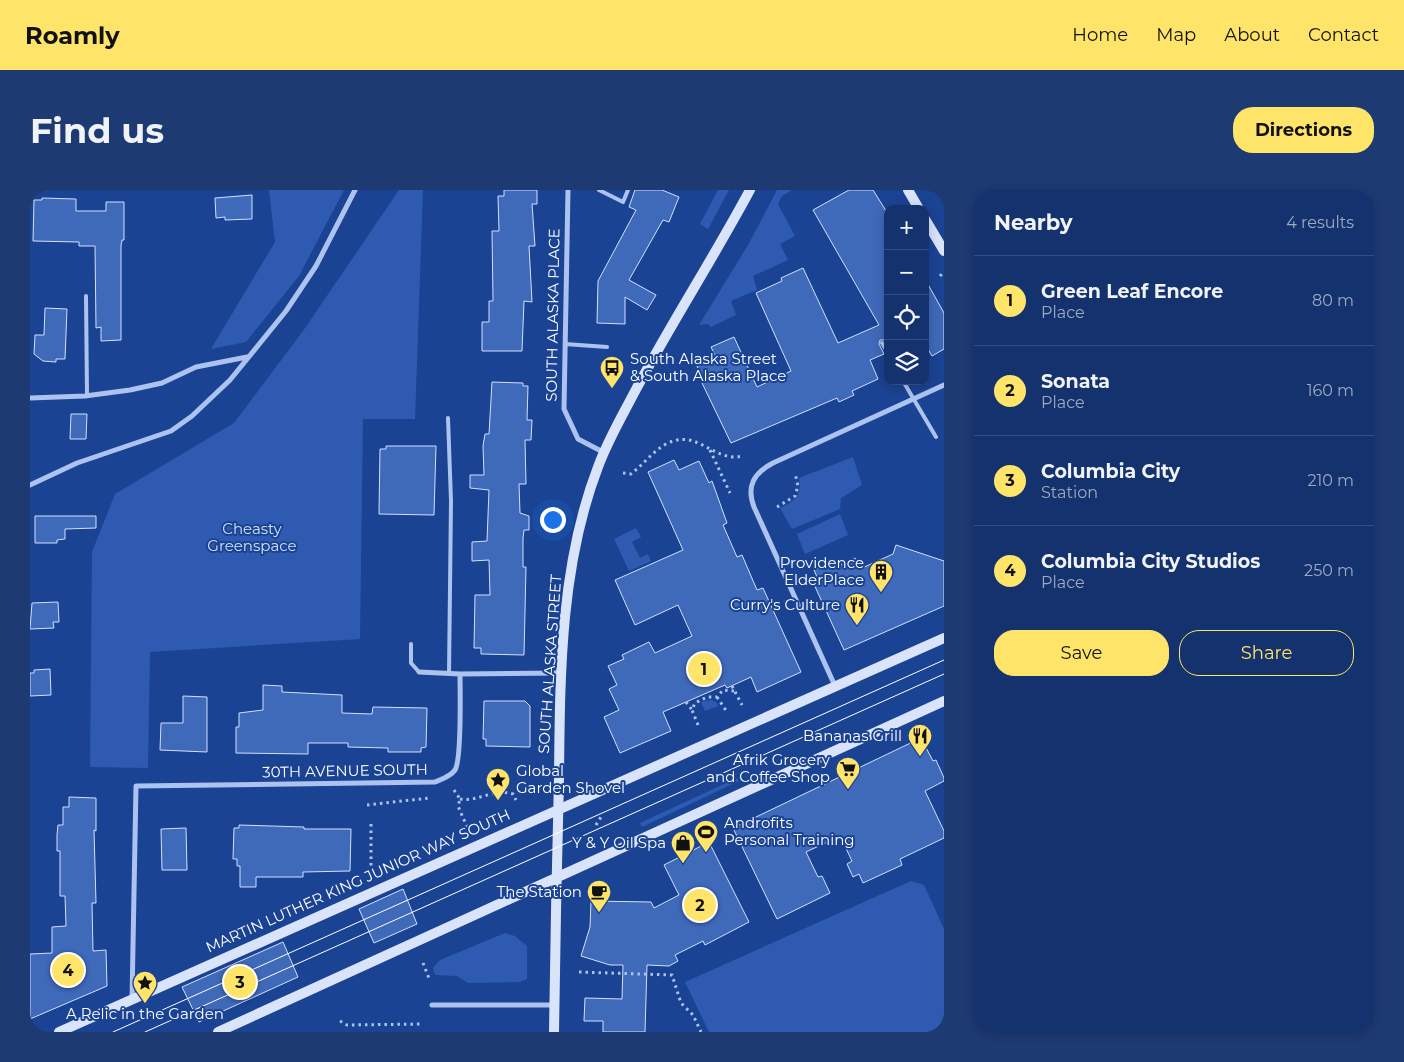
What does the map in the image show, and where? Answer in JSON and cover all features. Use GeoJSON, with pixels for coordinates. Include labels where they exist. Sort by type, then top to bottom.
{"type":"FeatureCollection","features":[{"type":"Feature","properties":{"kind":"main road","name":"SOUTH ALASKA STREET"},"geometry":{"type":"LineString","coordinates":[[554,1032],[555,879],[562,673],[567,589],[576,537],[585,504],[604,452],[648,366],[750,190]]}},
{"type":"Feature","properties":{"kind":"main road"},"geometry":{"type":"LineString","coordinates":[[908,190],[917,205]]}},
{"type":"Feature","properties":{"kind":"main road"},"geometry":{"type":"LineString","coordinates":[[929,226],[944,251]]}},
{"type":"Feature","properties":{"kind":"main road","name":"MARTIN LUTHER KING JUNIOR WAY SOUTH"},"geometry":{"type":"LineString","coordinates":[[59,1032],[557,808],[944,638]]}},
{"type":"Feature","properties":{"kind":"main road"},"geometry":{"type":"LineString","coordinates":[[218,1032],[944,701]]}},
{"type":"Feature","properties":{"kind":"street"},"geometry":{"type":"LineString","coordinates":[[30,485],[77,463],[171,431],[192,416],[230,380],[286,311],[316,266],[355,190]]}},
{"type":"Feature","properties":{"kind":"street","name":"SOUTH ALASKA PLACE"},"geometry":{"type":"LineString","coordinates":[[568,190],[564,409],[578,439],[604,452]]}},
{"type":"Feature","properties":{"kind":"street"},"geometry":{"type":"LineString","coordinates":[[30,398],[87,395],[162,383],[196,367],[247,357]]}},
{"type":"Feature","properties":{"kind":"street"},"geometry":{"type":"LineString","coordinates":[[835,686],[754,507],[750,492],[751,483],[762,469],[944,385]]}},
{"type":"Feature","properties":{"kind":"street"},"geometry":{"type":"LineString","coordinates":[[419,672],[449,674],[562,673]]}},
{"type":"Feature","properties":{"kind":"street","name":"30TH AVENUE SOUTH"},"geometry":{"type":"LineString","coordinates":[[132,1000],[136,786],[435,782],[446,778],[455,770],[458,756],[460,674]]}},
{"type":"Feature","properties":{"kind":"street"},"geometry":{"type":"LineString","coordinates":[[432,1005],[554,1005]]}},
{"type":"Feature","properties":{"kind":"lane"},"geometry":{"type":"LineString","coordinates":[[599,190],[623,202],[628,190]]}},
{"type":"Feature","properties":{"kind":"lane"},"geometry":{"type":"LineString","coordinates":[[86,296],[87,395]]}},
{"type":"Feature","properties":{"kind":"lane"},"geometry":{"type":"LineString","coordinates":[[565,344],[607,347]]}},
{"type":"Feature","properties":{"kind":"lane"},"geometry":{"type":"LineString","coordinates":[[905,385],[936,437]]}},
{"type":"Feature","properties":{"kind":"lane"},"geometry":{"type":"LineString","coordinates":[[448,418],[451,501],[449,674]]}},
{"type":"Feature","properties":{"kind":"lane"},"geometry":{"type":"LineString","coordinates":[[411,644],[411,663],[419,672]]}},
{"type":"Feature","properties":{"kind":"path"},"geometry":{"type":"LineString","coordinates":[[940,276],[944,272]]}},
{"type":"Feature","properties":{"kind":"path"},"geometry":{"type":"LineString","coordinates":[[623,473],[631,474],[647,457],[673,441],[694,440],[725,457],[743,456]]}},
{"type":"Feature","properties":{"kind":"path"},"geometry":{"type":"LineString","coordinates":[[710,450],[730,493]]}},
{"type":"Feature","properties":{"kind":"path"},"geometry":{"type":"LineString","coordinates":[[777,507],[794,496],[798,486],[795,473]]}},
{"type":"Feature","properties":{"kind":"path"},"geometry":{"type":"LineString","coordinates":[[732,686],[742,705]]}},
{"type":"Feature","properties":{"kind":"path"},"geometry":{"type":"LineString","coordinates":[[717,697],[722,688],[735,691]]}},
{"type":"Feature","properties":{"kind":"path"},"geometry":{"type":"LineString","coordinates":[[692,710],[698,698],[717,697]]}},
{"type":"Feature","properties":{"kind":"path"},"geometry":{"type":"LineString","coordinates":[[717,697],[727,712]]}},
{"type":"Feature","properties":{"kind":"path"},"geometry":{"type":"LineString","coordinates":[[686,702],[692,710],[698,725]]}},
{"type":"Feature","properties":{"kind":"path"},"geometry":{"type":"LineString","coordinates":[[454,790],[460,799],[466,800],[505,791],[513,794],[516,800]]}},
{"type":"Feature","properties":{"kind":"path"},"geometry":{"type":"LineString","coordinates":[[367,804],[429,798]]}},
{"type":"Feature","properties":{"kind":"path"},"geometry":{"type":"LineString","coordinates":[[460,799],[458,806],[468,829]]}},
{"type":"Feature","properties":{"kind":"path"},"geometry":{"type":"LineString","coordinates":[[596,825],[601,817]]}},
{"type":"Feature","properties":{"kind":"path"},"geometry":{"type":"LineString","coordinates":[[371,872],[372,822]]}},
{"type":"Feature","properties":{"kind":"path"},"geometry":{"type":"LineString","coordinates":[[423,963],[430,981]]}},
{"type":"Feature","properties":{"kind":"path"},"geometry":{"type":"LineString","coordinates":[[578,972],[672,975],[681,1003],[693,1015],[701,1032]]}},
{"type":"Feature","properties":{"kind":"path"},"geometry":{"type":"LineString","coordinates":[[340,1021],[347,1025],[423,1024]]}},
{"type":"Feature","properties":{"kind":"green space"},"geometry":{"type":"Polygon","coordinates":[[[269,190],[344,190],[299,276],[246,342],[211,349],[275,242],[269,190]]]}},
{"type":"Feature","properties":{"kind":"green space","name":"Cheasty Greenspace"},"geometry":{"type":"Polygon","coordinates":[[[399,190],[423,190],[415,419],[363,419],[360,639],[150,652],[148,768],[90,767],[92,552],[115,494],[234,423],[303,331],[399,190]]]}},
{"type":"Feature","properties":{"kind":"green space"},"geometry":{"type":"Polygon","coordinates":[[[718,190],[729,190],[708,229],[700,224],[718,190]]]}},
{"type":"Feature","properties":{"kind":"green space"},"geometry":{"type":"Polygon","coordinates":[[[777,190],[792,190],[782,196],[778,204],[795,236],[780,244],[788,260],[753,276],[757,290],[731,301],[736,315],[711,327],[708,324],[699,325],[748,245],[777,190]]]}},
{"type":"Feature","properties":{"kind":"green space"},"geometry":{"type":"Polygon","coordinates":[[[853,457],[862,485],[841,498],[840,509],[792,529],[780,508],[790,503],[796,497],[800,484],[799,478],[853,457]]]}},
{"type":"Feature","properties":{"kind":"green space"},"geometry":{"type":"Polygon","coordinates":[[[840,514],[848,535],[805,554],[797,534],[840,514]]]}},
{"type":"Feature","properties":{"kind":"green space"},"geometry":{"type":"Polygon","coordinates":[[[636,528],[641,537],[632,542],[640,558],[648,554],[651,561],[629,571],[614,539],[636,528]]]}},
{"type":"Feature","properties":{"kind":"green space"},"geometry":{"type":"Polygon","coordinates":[[[711,700],[716,702],[718,706],[705,711],[701,702],[711,700]]]}},
{"type":"Feature","properties":{"kind":"green space"},"geometry":{"type":"Polygon","coordinates":[[[737,778],[739,781],[642,827],[640,823],[737,778]]]}},
{"type":"Feature","properties":{"kind":"green space"},"geometry":{"type":"Polygon","coordinates":[[[911,881],[924,885],[944,929],[944,1032],[709,1032],[685,982],[911,881]]]}},
{"type":"Feature","properties":{"kind":"green space"},"geometry":{"type":"Polygon","coordinates":[[[505,933],[515,936],[527,946],[527,979],[519,982],[468,983],[457,976],[435,975],[433,968],[440,960],[505,933]]]}},
{"type":"Feature","properties":{"kind":"building"},"geometry":{"type":"Polygon","coordinates":[[[504,190],[537,190],[537,204],[532,204],[535,246],[529,246],[532,302],[524,301],[522,351],[482,351],[482,322],[489,322],[489,301],[493,301],[492,231],[499,231],[498,196],[504,196],[504,190]]]}},
{"type":"Feature","properties":{"kind":"building"},"geometry":{"type":"Polygon","coordinates":[[[635,190],[662,190],[679,197],[669,222],[663,220],[629,280],[656,295],[647,310],[625,297],[625,324],[597,323],[598,281],[636,210],[629,207],[635,190]]]}},
{"type":"Feature","properties":{"kind":"building"},"geometry":{"type":"Polygon","coordinates":[[[849,190],[873,190],[884,208],[884,340],[880,340],[879,344],[884,354],[870,360],[878,379],[852,391],[854,395],[839,402],[837,398],[731,443],[702,383],[704,382],[697,366],[716,357],[711,347],[734,337],[757,387],[791,371],[756,293],[782,281],[781,278],[803,268],[838,343],[879,325],[813,210],[849,190]]]}},
{"type":"Feature","properties":{"kind":"building"},"geometry":{"type":"Polygon","coordinates":[[[252,195],[252,219],[225,220],[225,217],[216,218],[215,198],[252,195]]]}},
{"type":"Feature","properties":{"kind":"building"},"geometry":{"type":"Polygon","coordinates":[[[42,198],[76,199],[76,211],[106,211],[106,202],[124,202],[124,240],[122,240],[121,246],[121,340],[101,341],[101,327],[96,328],[95,246],[79,246],[79,242],[33,241],[34,200],[42,200],[42,198]]]}},
{"type":"Feature","properties":{"kind":"building"},"geometry":{"type":"Polygon","coordinates":[[[929,286],[944,313],[944,349],[932,356],[929,351],[929,286]]]}},
{"type":"Feature","properties":{"kind":"building"},"geometry":{"type":"Polygon","coordinates":[[[45,308],[67,309],[65,359],[56,359],[56,362],[43,361],[34,354],[35,335],[44,335],[45,308]]]}},
{"type":"Feature","properties":{"kind":"building"},"geometry":{"type":"Polygon","coordinates":[[[492,382],[523,383],[523,386],[528,386],[527,420],[532,420],[531,440],[525,440],[526,484],[519,484],[520,513],[529,516],[529,530],[524,530],[523,538],[523,567],[526,567],[524,655],[481,654],[481,648],[474,648],[475,595],[490,595],[489,560],[472,561],[472,542],[487,541],[489,490],[470,488],[470,475],[484,475],[483,446],[485,434],[489,434],[492,382]]]}},
{"type":"Feature","properties":{"kind":"building"},"geometry":{"type":"Polygon","coordinates":[[[71,414],[87,414],[86,439],[70,439],[71,414]]]}},
{"type":"Feature","properties":{"kind":"building"},"geometry":{"type":"Polygon","coordinates":[[[386,446],[436,446],[434,515],[379,514],[380,449],[386,449],[386,446]]]}},
{"type":"Feature","properties":{"kind":"building"},"geometry":{"type":"Polygon","coordinates":[[[674,460],[679,470],[699,461],[709,483],[712,481],[727,523],[723,525],[737,557],[742,555],[757,590],[763,588],[801,672],[757,692],[751,677],[727,688],[725,685],[663,712],[671,731],[620,753],[604,717],[619,710],[609,689],[617,685],[608,666],[624,659],[622,655],[649,642],[655,653],[692,636],[678,605],[635,625],[615,580],[683,550],[648,472],[674,460]]]}},
{"type":"Feature","properties":{"kind":"building"},"geometry":{"type":"Polygon","coordinates":[[[35,516],[96,516],[96,528],[65,529],[65,539],[57,540],[57,543],[35,543],[35,516]]]}},
{"type":"Feature","properties":{"kind":"building","name":"Providence ElderPlace"},"geometry":{"type":"Polygon","coordinates":[[[896,545],[944,561],[944,606],[844,650],[812,580],[817,577],[814,570],[831,563],[834,568],[855,558],[860,569],[893,554],[896,545]]]}},
{"type":"Feature","properties":{"kind":"building"},"geometry":{"type":"Polygon","coordinates":[[[58,602],[59,622],[53,622],[54,628],[30,629],[32,603],[58,602]]]}},
{"type":"Feature","properties":{"kind":"building"},"geometry":{"type":"Polygon","coordinates":[[[50,669],[51,695],[30,696],[30,673],[34,673],[34,670],[50,669]]]}},
{"type":"Feature","properties":{"kind":"building"},"geometry":{"type":"Polygon","coordinates":[[[263,685],[282,686],[282,692],[342,695],[342,713],[372,714],[373,707],[427,708],[426,747],[421,748],[421,752],[388,752],[388,748],[348,747],[348,743],[308,743],[308,754],[236,753],[236,727],[239,727],[239,713],[263,710],[263,685]]]}},
{"type":"Feature","properties":{"kind":"building"},"geometry":{"type":"Polygon","coordinates":[[[183,696],[207,697],[207,752],[160,750],[161,723],[183,723],[183,696]]]}},
{"type":"Feature","properties":{"kind":"building"},"geometry":{"type":"Polygon","coordinates":[[[484,701],[525,701],[530,706],[530,747],[486,746],[486,739],[483,739],[484,701]]]}},
{"type":"Feature","properties":{"kind":"building"},"geometry":{"type":"Polygon","coordinates":[[[921,738],[933,761],[936,760],[944,778],[944,781],[925,791],[944,831],[944,838],[900,859],[902,865],[863,883],[859,874],[853,877],[847,864],[852,861],[840,836],[806,852],[818,877],[822,876],[830,893],[777,919],[733,828],[921,738]]]}},
{"type":"Feature","properties":{"kind":"building"},"geometry":{"type":"Polygon","coordinates":[[[69,797],[96,798],[96,831],[94,830],[96,903],[92,903],[93,951],[106,950],[107,986],[30,1019],[30,954],[52,953],[52,927],[66,926],[65,896],[60,896],[60,851],[57,851],[57,835],[58,825],[63,825],[63,807],[69,807],[69,797]]]}},
{"type":"Feature","properties":{"kind":"building"},"geometry":{"type":"Polygon","coordinates":[[[239,825],[304,827],[304,829],[351,829],[350,871],[303,872],[303,877],[256,877],[256,887],[240,887],[240,866],[237,866],[237,859],[233,859],[234,828],[239,828],[239,825]]]}},
{"type":"Feature","properties":{"kind":"building"},"geometry":{"type":"Polygon","coordinates":[[[186,828],[187,870],[162,870],[161,829],[186,828]]]}},
{"type":"Feature","properties":{"kind":"building"},"geometry":{"type":"Polygon","coordinates":[[[709,842],[749,922],[705,945],[703,941],[675,955],[678,961],[669,966],[647,965],[645,1032],[603,1032],[603,1021],[584,1021],[585,998],[622,999],[623,965],[610,965],[581,956],[590,927],[591,901],[651,902],[654,908],[679,895],[664,865],[709,842]]]}},
{"type":"Feature","properties":{"kind":"building"},"geometry":{"type":"Polygon","coordinates":[[[403,889],[417,924],[374,943],[359,909],[403,889]]]}},
{"type":"Feature","properties":{"kind":"building"},"geometry":{"type":"Polygon","coordinates":[[[283,942],[298,977],[199,1022],[182,987],[283,942]]]}},
{"type":"Feature","properties":{"kind":"tram line"},"geometry":{"type":"LineString","coordinates":[[113,1032],[944,660]]}},
{"type":"Feature","properties":{"kind":"tram line"},"geometry":{"type":"LineString","coordinates":[[145,1032],[944,674]]}},
{"type":"Feature","properties":{"kind":"place","name":"South Alaska Street & South Alaska Place"},"geometry":{"type":"Point","coordinates":[612,389]}},
{"type":"Feature","properties":{"kind":"place","name":"Providence ElderPlace"},"geometry":{"type":"Point","coordinates":[881,593]}},
{"type":"Feature","properties":{"kind":"place","name":"Curry's Culture"},"geometry":{"type":"Point","coordinates":[857,626]}},
{"type":"Feature","properties":{"kind":"place","name":"Green Leaf Encore"},"geometry":{"type":"Point","coordinates":[704,669]}},
{"type":"Feature","properties":{"kind":"place","name":"Bananas Grill"},"geometry":{"type":"Point","coordinates":[920,757]}},
{"type":"Feature","properties":{"kind":"place","name":"Afrik Grocery and Coffee Shop"},"geometry":{"type":"Point","coordinates":[848,790]}},
{"type":"Feature","properties":{"kind":"place","name":"Global Garden Shovel"},"geometry":{"type":"Point","coordinates":[498,801]}},
{"type":"Feature","properties":{"kind":"place","name":"Androfits Personal Training"},"geometry":{"type":"Point","coordinates":[706,853]}},
{"type":"Feature","properties":{"kind":"place","name":"Y & Y Oil Spa"},"geometry":{"type":"Point","coordinates":[683,864]}},
{"type":"Feature","properties":{"kind":"place","name":"Sonata"},"geometry":{"type":"Point","coordinates":[700,905]}},
{"type":"Feature","properties":{"kind":"place","name":"The Station"},"geometry":{"type":"Point","coordinates":[599,913]}},
{"type":"Feature","properties":{"kind":"place","name":"Columbia City Studios"},"geometry":{"type":"Point","coordinates":[68,970]}},
{"type":"Feature","properties":{"kind":"place","name":"Columbia City"},"geometry":{"type":"Point","coordinates":[240,982]}},
{"type":"Feature","properties":{"kind":"place","name":"A Relic in the Garden"},"geometry":{"type":"Point","coordinates":[145,1004]}}]}
